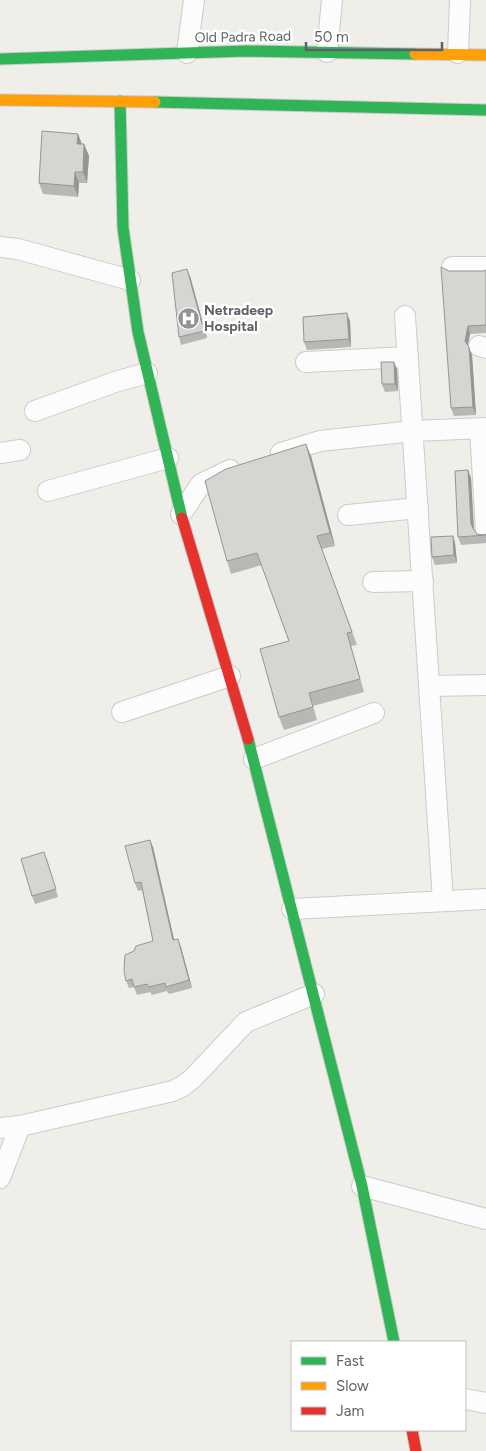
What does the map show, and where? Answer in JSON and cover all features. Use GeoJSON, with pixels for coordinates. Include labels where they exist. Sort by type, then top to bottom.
{"type":"FeatureCollection","features":[{"type":"Feature","properties":{"kind":"street"},"geometry":{"type":"LineString","coordinates":[[187,53],[194,0]]}},
{"type":"Feature","properties":{"kind":"street"},"geometry":{"type":"LineString","coordinates":[[327,52],[332,0]]}},
{"type":"Feature","properties":{"kind":"street"},"geometry":{"type":"LineString","coordinates":[[458,53],[460,0]]}},
{"type":"Feature","properties":{"kind":"street","name":"Old Padra Road"},"geometry":{"type":"LineString","coordinates":[[0,58],[247,51],[486,54]]}},
{"type":"Feature","properties":{"kind":"street"},"geometry":{"type":"LineString","coordinates":[[0,100],[486,110]]}},
{"type":"Feature","properties":{"kind":"street"},"geometry":{"type":"LineString","coordinates":[[120,101],[123,228],[138,332],[147,373],[181,514],[254,759],[314,994],[362,1186],[394,1341]]}},
{"type":"Feature","properties":{"kind":"street"},"geometry":{"type":"LineString","coordinates":[[0,247],[18,250],[130,280]]}},
{"type":"Feature","properties":{"kind":"street"},"geometry":{"type":"LineString","coordinates":[[452,267],[486,267]]}},
{"type":"Feature","properties":{"kind":"street"},"geometry":{"type":"LineString","coordinates":[[405,316],[443,901]]}},
{"type":"Feature","properties":{"kind":"street"},"geometry":{"type":"LineString","coordinates":[[306,362],[408,358]]}},
{"type":"Feature","properties":{"kind":"street"},"geometry":{"type":"LineString","coordinates":[[35,411],[115,382],[147,373]]}},
{"type":"Feature","properties":{"kind":"street"},"geometry":{"type":"LineString","coordinates":[[181,514],[201,484],[226,471],[320,441],[413,431],[483,428],[486,531]]}},
{"type":"Feature","properties":{"kind":"street"},"geometry":{"type":"LineString","coordinates":[[0,453],[20,450]]}},
{"type":"Feature","properties":{"kind":"street"},"geometry":{"type":"LineString","coordinates":[[48,491],[168,458]]}},
{"type":"Feature","properties":{"kind":"street"},"geometry":{"type":"LineString","coordinates":[[348,515],[418,508]]}},
{"type":"Feature","properties":{"kind":"street"},"geometry":{"type":"LineString","coordinates":[[372,582],[423,581]]}},
{"type":"Feature","properties":{"kind":"street"},"geometry":{"type":"LineString","coordinates":[[122,712],[230,676]]}},
{"type":"Feature","properties":{"kind":"street"},"geometry":{"type":"LineString","coordinates":[[430,686],[486,685]]}},
{"type":"Feature","properties":{"kind":"street"},"geometry":{"type":"LineString","coordinates":[[254,759],[374,713]]}},
{"type":"Feature","properties":{"kind":"street"},"geometry":{"type":"LineString","coordinates":[[292,909],[486,899]]}},
{"type":"Feature","properties":{"kind":"street"},"geometry":{"type":"LineString","coordinates":[[0,1128],[20,1126],[173,1091],[193,1078],[246,1022],[314,994]]}},
{"type":"Feature","properties":{"kind":"street"},"geometry":{"type":"LineString","coordinates":[[0,1178],[20,1126]]}},
{"type":"Feature","properties":{"kind":"street"},"geometry":{"type":"LineString","coordinates":[[362,1186],[486,1219]]}},
{"type":"Feature","properties":{"kind":"street"},"geometry":{"type":"LineString","coordinates":[[466,1399],[486,1404]]}},
{"type":"Feature","properties":{"kind":"street"},"geometry":{"type":"LineString","coordinates":[[412,1431],[416,1451]]}},
{"type":"Feature","properties":{"kind":"building"},"geometry":{"type":"Polygon","coordinates":[[[42,131],[78,134],[77,144],[84,144],[83,172],[75,172],[74,186],[39,183],[42,131]]]}},
{"type":"Feature","properties":{"kind":"building"},"geometry":{"type":"Polygon","coordinates":[[[441,267],[449,271],[486,270],[486,325],[468,326],[465,341],[469,347],[473,407],[451,408],[441,267]]]}},
{"type":"Feature","properties":{"kind":"building"},"geometry":{"type":"Polygon","coordinates":[[[187,269],[204,331],[179,337],[172,273],[187,269]]]}},
{"type":"Feature","properties":{"kind":"building"},"geometry":{"type":"Polygon","coordinates":[[[347,313],[349,339],[304,342],[303,317],[347,313]]]}},
{"type":"Feature","properties":{"kind":"building"},"geometry":{"type":"Polygon","coordinates":[[[381,362],[394,362],[395,384],[382,384],[381,362]]]}},
{"type":"Feature","properties":{"kind":"building"},"geometry":{"type":"Polygon","coordinates":[[[306,444],[330,533],[317,536],[352,632],[347,633],[360,679],[309,693],[313,707],[279,717],[260,649],[289,641],[257,553],[227,561],[205,481],[226,469],[306,444]]]}},
{"type":"Feature","properties":{"kind":"building"},"geometry":{"type":"Polygon","coordinates":[[[468,470],[471,524],[477,534],[486,535],[458,537],[455,471],[468,470]]]}},
{"type":"Feature","properties":{"kind":"building"},"geometry":{"type":"Polygon","coordinates":[[[453,536],[454,555],[432,557],[431,537],[453,536]]]}},
{"type":"Feature","properties":{"kind":"building"},"geometry":{"type":"Polygon","coordinates":[[[150,840],[173,940],[178,939],[189,980],[166,987],[165,983],[149,987],[147,984],[134,987],[132,979],[126,981],[124,971],[125,955],[134,951],[136,946],[153,941],[141,882],[135,883],[125,846],[150,840]]]}},
{"type":"Feature","properties":{"kind":"building"},"geometry":{"type":"Polygon","coordinates":[[[44,852],[56,889],[32,896],[21,859],[44,852]]]}},
{"type":"Feature","properties":{"kind":"traffic: fast"},"geometry":{"type":"LineString","coordinates":[[0,59],[247,51],[415,54]]}},
{"type":"Feature","properties":{"kind":"traffic: fast"},"geometry":{"type":"LineString","coordinates":[[120,101],[123,228],[138,332],[182,518]]}},
{"type":"Feature","properties":{"kind":"traffic: fast"},"geometry":{"type":"LineString","coordinates":[[155,102],[486,110]]}},
{"type":"Feature","properties":{"kind":"traffic: fast"},"geometry":{"type":"LineString","coordinates":[[248,739],[362,1186],[394,1341]]}},
{"type":"Feature","properties":{"kind":"traffic: slow"},"geometry":{"type":"LineString","coordinates":[[415,54],[486,55]]}},
{"type":"Feature","properties":{"kind":"traffic: slow"},"geometry":{"type":"LineString","coordinates":[[0,100],[155,102]]}},
{"type":"Feature","properties":{"kind":"traffic: jam"},"geometry":{"type":"LineString","coordinates":[[182,518],[248,739]]}},
{"type":"Feature","properties":{"kind":"traffic: jam"},"geometry":{"type":"LineString","coordinates":[[412,1431],[416,1451]]}},
{"type":"Feature","properties":{"kind":"place","name":"Netradeep Hospital"},"geometry":{"type":"Point","coordinates":[188,318]}}]}
